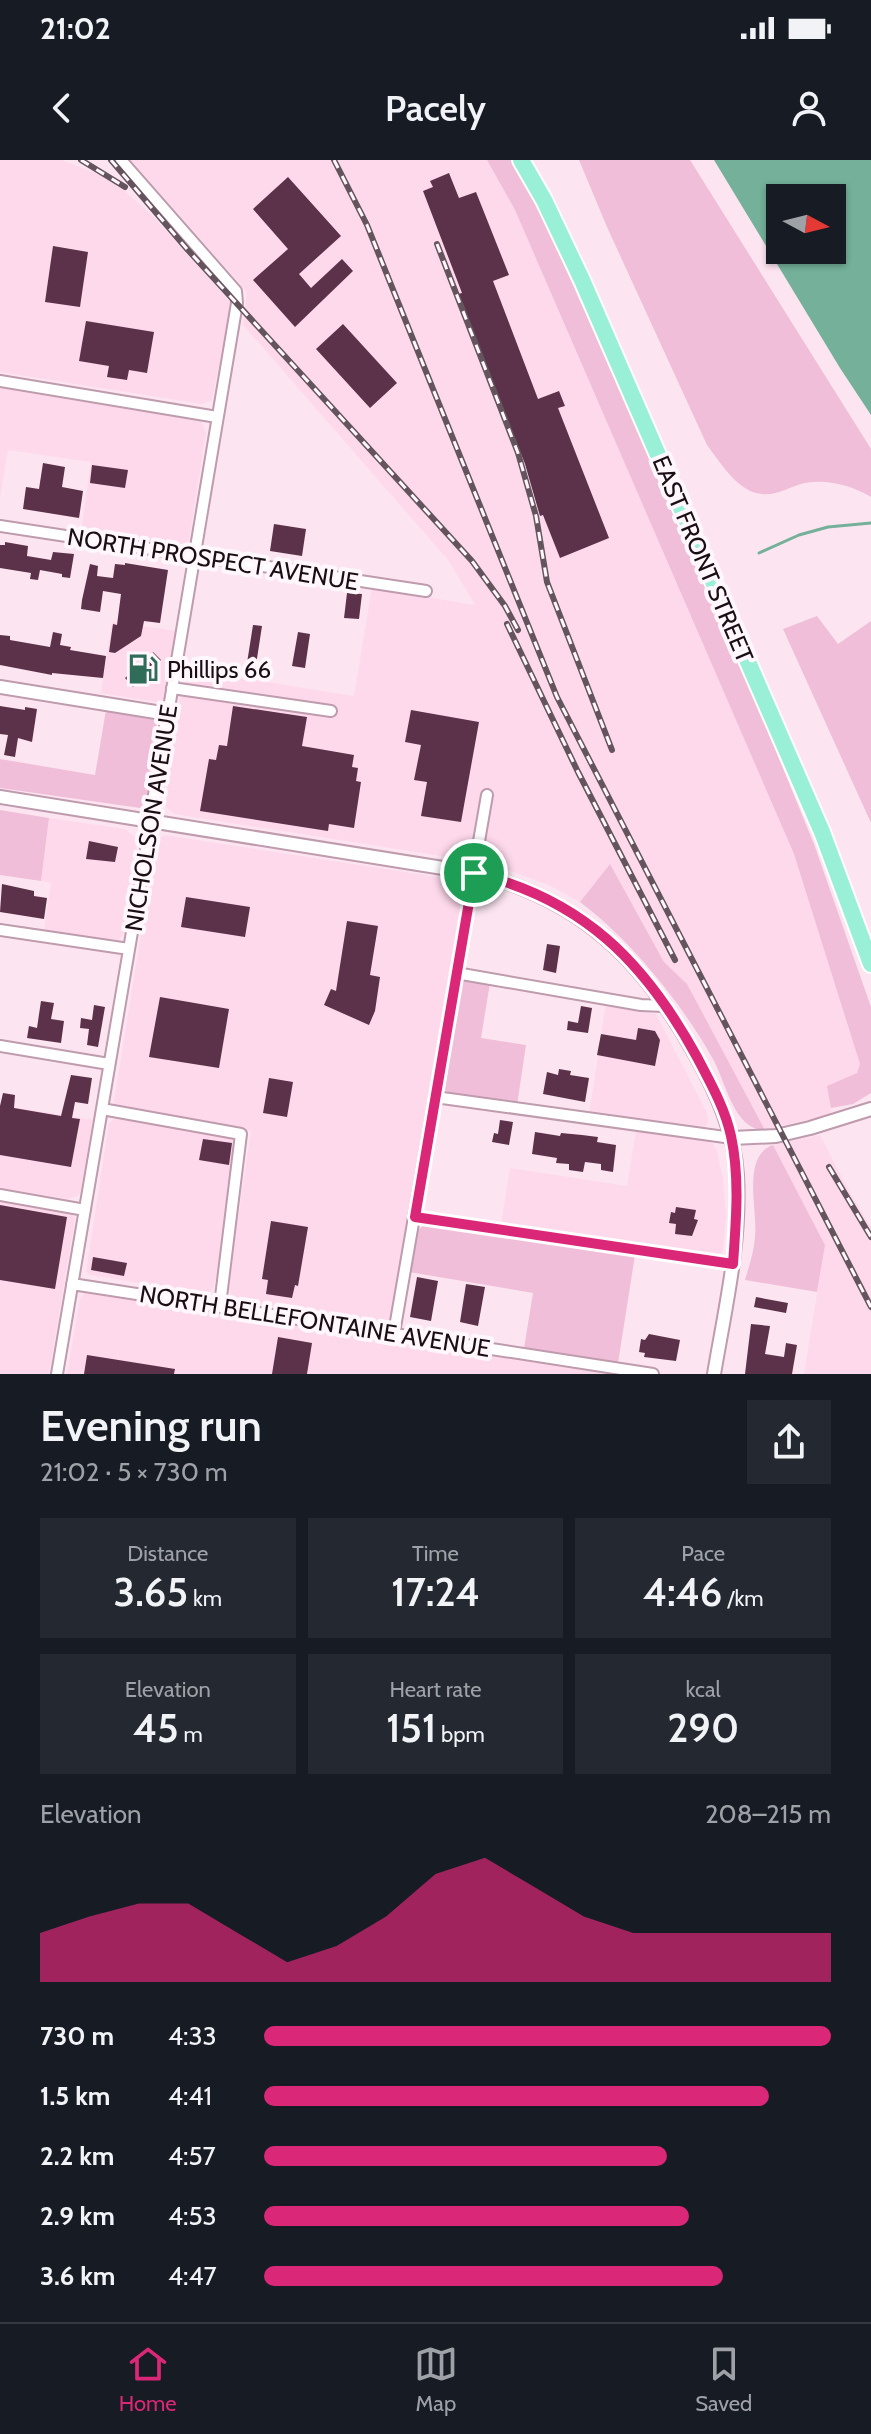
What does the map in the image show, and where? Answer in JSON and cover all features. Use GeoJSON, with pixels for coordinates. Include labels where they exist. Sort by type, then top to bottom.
{"type":"FeatureCollection","features":[{"type":"Feature","properties":{"kind":"main road","name":"EAST FRONT STREET"},"geometry":{"type":"LineString","coordinates":[[521,160],[544,200],[589,295],[822,832],[871,964]]}},
{"type":"Feature","properties":{"kind":"street","name":"NICHOLSON AVENUE"},"geometry":{"type":"LineString","coordinates":[[57,1374],[237,303],[236,291],[121,160]]}},
{"type":"Feature","properties":{"kind":"street"},"geometry":{"type":"LineString","coordinates":[[0,381],[217,417]]}},
{"type":"Feature","properties":{"kind":"street","name":"NORTH PROSPECT AVENUE"},"geometry":{"type":"LineString","coordinates":[[0,526],[426,591]]}},
{"type":"Feature","properties":{"kind":"street"},"geometry":{"type":"LineString","coordinates":[[0,687],[168,714]]}},
{"type":"Feature","properties":{"kind":"street"},"geometry":{"type":"LineString","coordinates":[[172,688],[331,711]]}},
{"type":"Feature","properties":{"kind":"street"},"geometry":{"type":"LineString","coordinates":[[394,1333],[487,795]]}},
{"type":"Feature","properties":{"kind":"street"},"geometry":{"type":"LineString","coordinates":[[0,797],[509,881],[567,909],[621,951],[645,976],[706,1075],[732,1138],[737,1175],[733,1264],[714,1374]]}},
{"type":"Feature","properties":{"kind":"street"},"geometry":{"type":"LineString","coordinates":[[0,930],[129,949]]}},
{"type":"Feature","properties":{"kind":"street"},"geometry":{"type":"LineString","coordinates":[[456,973],[641,1005],[664,1006]]}},
{"type":"Feature","properties":{"kind":"street"},"geometry":{"type":"LineString","coordinates":[[0,1046],[109,1064]]}},
{"type":"Feature","properties":{"kind":"street"},"geometry":{"type":"LineString","coordinates":[[435,1097],[732,1138],[776,1136],[871,1109]]}},
{"type":"Feature","properties":{"kind":"street"},"geometry":{"type":"LineString","coordinates":[[102,1109],[241,1134],[220,1305]]}},
{"type":"Feature","properties":{"kind":"street"},"geometry":{"type":"LineString","coordinates":[[0,1195],[85,1210]]}},
{"type":"Feature","properties":{"kind":"street"},"geometry":{"type":"LineString","coordinates":[[415,1217],[733,1264]]}},
{"type":"Feature","properties":{"kind":"street","name":"NORTH BELLEFONTAINE AVENUE"},"geometry":{"type":"LineString","coordinates":[[72,1284],[653,1374]]}},
{"type":"Feature","properties":{"kind":"shaded area"},"geometry":{"type":"Polygon","coordinates":[[[0,160],[62,160],[103,176],[153,216],[231,303],[212,400],[202,404],[0,372],[0,160]]]}},
{"type":"Feature","properties":{"kind":"shaded area"},"geometry":{"type":"Polygon","coordinates":[[[131,160],[487,160],[515,210],[794,854],[860,1064],[857,1073],[828,1086],[831,1114],[765,1130],[687,985],[664,962],[610,864],[580,902],[549,885],[492,864],[174,814],[165,806],[184,669],[354,696],[372,588],[475,605],[448,560],[243,325],[247,292],[131,160]]]}},
{"type":"Feature","properties":{"kind":"shaded area"},"geometry":{"type":"Polygon","coordinates":[[[487,160],[513,160],[539,208],[737,656],[814,844],[871,1007],[871,1093],[853,1104],[831,1108],[827,1086],[857,1073],[860,1064],[794,854],[515,210],[487,160]]]}},
{"type":"Feature","properties":{"kind":"shaded area"},"geometry":{"type":"Polygon","coordinates":[[[579,160],[690,160],[871,449],[871,497],[826,482],[807,483],[773,494],[756,493],[728,473],[707,445],[579,160]]]}},
{"type":"Feature","properties":{"kind":"shaded area"},"geometry":{"type":"Polygon","coordinates":[[[714,160],[871,160],[871,415],[777,264],[846,264],[846,184],[766,184],[766,246],[714,160]]]}},
{"type":"Feature","properties":{"kind":"shaded area"},"geometry":{"type":"Polygon","coordinates":[[[0,386],[200,418],[206,433],[188,546],[180,548],[81,530],[91,462],[8,450],[0,498],[0,386]]]}},
{"type":"Feature","properties":{"kind":"shaded area"},"geometry":{"type":"Polygon","coordinates":[[[817,616],[838,644],[871,621],[871,823],[783,629],[817,616]]]}},
{"type":"Feature","properties":{"kind":"shaded area"},"geometry":{"type":"Polygon","coordinates":[[[112,622],[176,631],[163,700],[155,702],[101,693],[112,622]]]}},
{"type":"Feature","properties":{"kind":"shaded area"},"geometry":{"type":"Polygon","coordinates":[[[106,710],[147,716],[156,722],[146,801],[140,808],[0,788],[0,759],[95,775],[106,710]]]}},
{"type":"Feature","properties":{"kind":"shaded area"},"geometry":{"type":"Polygon","coordinates":[[[0,810],[49,818],[41,881],[0,875],[0,810]]]}},
{"type":"Feature","properties":{"kind":"shaded area"},"geometry":{"type":"Polygon","coordinates":[[[49,818],[125,829],[135,837],[137,851],[125,932],[119,940],[44,930],[51,883],[41,881],[49,818]]]}},
{"type":"Feature","properties":{"kind":"shaded area"},"geometry":{"type":"Polygon","coordinates":[[[165,835],[458,880],[467,886],[393,1314],[388,1322],[376,1324],[236,1300],[228,1285],[251,1131],[118,1111],[113,1107],[155,848],[158,839],[165,835]]]}},
{"type":"Feature","properties":{"kind":"shaded area"},"geometry":{"type":"Polygon","coordinates":[[[610,864],[664,962],[687,984],[765,1130],[746,1123],[739,1115],[714,1061],[672,996],[618,935],[580,902],[610,864]]]}},
{"type":"Feature","properties":{"kind":"shaded area"},"geometry":{"type":"Polygon","coordinates":[[[460,979],[490,983],[481,1038],[526,1045],[517,1105],[451,1095],[445,1090],[460,979]]]}},
{"type":"Feature","properties":{"kind":"shaded area"},"geometry":{"type":"Polygon","coordinates":[[[606,1003],[656,1014],[707,1113],[708,1123],[703,1129],[589,1115],[606,1003]]]}},
{"type":"Feature","properties":{"kind":"shaded area"},"geometry":{"type":"Polygon","coordinates":[[[0,1105],[93,1120],[78,1196],[68,1199],[0,1188],[0,1105]]]}},
{"type":"Feature","properties":{"kind":"shaded area"},"geometry":{"type":"Polygon","coordinates":[[[116,1118],[230,1137],[235,1141],[219,1268],[213,1289],[206,1294],[86,1272],[109,1123],[116,1118]]]}},
{"type":"Feature","properties":{"kind":"shaded area"},"geometry":{"type":"Polygon","coordinates":[[[636,1131],[703,1139],[713,1144],[723,1179],[726,1217],[723,1251],[718,1256],[501,1225],[510,1168],[627,1186],[636,1131]]]}},
{"type":"Feature","properties":{"kind":"shaded area"},"geometry":{"type":"Polygon","coordinates":[[[820,1135],[871,1227],[871,1374],[804,1374],[825,1245],[773,1145],[820,1135]]]}},
{"type":"Feature","properties":{"kind":"shaded area"},"geometry":{"type":"Polygon","coordinates":[[[773,1145],[825,1245],[817,1292],[745,1280],[755,1237],[754,1172],[763,1151],[773,1145]]]}},
{"type":"Feature","properties":{"kind":"shaded area"},"geometry":{"type":"Polygon","coordinates":[[[0,1201],[71,1212],[75,1219],[49,1374],[0,1374],[0,1201]]]}},
{"type":"Feature","properties":{"kind":"shaded area"},"geometry":{"type":"Polygon","coordinates":[[[426,1223],[635,1255],[618,1363],[524,1348],[533,1293],[409,1272],[416,1232],[426,1223]]]}},
{"type":"Feature","properties":{"kind":"shaded area"},"geometry":{"type":"Polygon","coordinates":[[[87,1291],[607,1374],[67,1374],[80,1298],[87,1291]]]}},
{"type":"Feature","properties":{"kind":"building"},"geometry":{"type":"Polygon","coordinates":[[[449,173],[459,198],[476,192],[509,275],[493,281],[538,399],[559,391],[565,406],[558,408],[609,538],[560,558],[543,515],[540,516],[525,464],[458,294],[462,293],[423,191],[433,187],[430,181],[449,173]]]}},
{"type":"Feature","properties":{"kind":"building"},"geometry":{"type":"Polygon","coordinates":[[[288,177],[341,236],[299,274],[311,288],[342,259],[353,271],[295,327],[253,280],[288,249],[253,209],[288,177]]]}},
{"type":"Feature","properties":{"kind":"building"},"geometry":{"type":"Polygon","coordinates":[[[53,246],[88,252],[80,307],[45,302],[53,246]]]}},
{"type":"Feature","properties":{"kind":"building"},"geometry":{"type":"Polygon","coordinates":[[[86,321],[154,332],[147,373],[129,370],[127,380],[107,377],[109,366],[79,361],[86,321]]]}},
{"type":"Feature","properties":{"kind":"building"},"geometry":{"type":"Polygon","coordinates":[[[343,324],[397,383],[370,408],[316,349],[343,324]]]}},
{"type":"Feature","properties":{"kind":"building"},"geometry":{"type":"Polygon","coordinates":[[[43,463],[65,467],[62,487],[83,491],[79,518],[23,509],[26,487],[39,489],[43,463]]]}},
{"type":"Feature","properties":{"kind":"building"},"geometry":{"type":"Polygon","coordinates":[[[92,465],[128,470],[125,488],[90,483],[92,465]]]}},
{"type":"Feature","properties":{"kind":"building"},"geometry":{"type":"Polygon","coordinates":[[[274,524],[306,529],[302,556],[270,551],[274,524]]]}},
{"type":"Feature","properties":{"kind":"building"},"geometry":{"type":"Polygon","coordinates":[[[5,542],[28,546],[27,556],[51,560],[53,552],[74,554],[70,578],[40,570],[38,580],[30,579],[31,573],[0,568],[0,545],[5,545],[5,542]]]}},
{"type":"Feature","properties":{"kind":"building"},"geometry":{"type":"Polygon","coordinates":[[[90,564],[98,566],[97,576],[113,578],[115,564],[168,570],[160,623],[144,621],[141,636],[115,653],[109,652],[121,594],[103,591],[100,612],[81,609],[82,600],[90,564]]]}},
{"type":"Feature","properties":{"kind":"building"},"geometry":{"type":"Polygon","coordinates":[[[347,593],[362,594],[359,619],[344,618],[347,593]]]}},
{"type":"Feature","properties":{"kind":"building"},"geometry":{"type":"Polygon","coordinates":[[[253,625],[262,626],[256,665],[247,663],[253,625]]]}},
{"type":"Feature","properties":{"kind":"building"},"geometry":{"type":"Polygon","coordinates":[[[53,632],[62,634],[60,645],[71,647],[70,650],[106,656],[103,678],[52,675],[0,665],[0,635],[10,636],[10,640],[50,647],[53,632]]]}},
{"type":"Feature","properties":{"kind":"building"},"geometry":{"type":"Polygon","coordinates":[[[298,632],[310,634],[305,668],[292,666],[298,632]]]}},
{"type":"Feature","properties":{"kind":"building","name":"Phillips 66"},"geometry":{"type":"Polygon","coordinates":[[[153,652],[161,660],[133,687],[125,678],[153,652]]]}},
{"type":"Feature","properties":{"kind":"building"},"geometry":{"type":"Polygon","coordinates":[[[0,706],[37,709],[32,742],[18,738],[15,757],[4,755],[8,735],[0,734],[0,706]]]}},
{"type":"Feature","properties":{"kind":"building"},"geometry":{"type":"Polygon","coordinates":[[[233,706],[307,717],[302,746],[354,755],[352,767],[358,768],[356,781],[361,782],[354,828],[329,824],[328,831],[200,811],[209,759],[216,760],[219,745],[227,746],[233,706]]]}},
{"type":"Feature","properties":{"kind":"building"},"geometry":{"type":"Polygon","coordinates":[[[411,710],[479,722],[461,822],[421,816],[427,782],[414,780],[421,745],[405,742],[411,710]]]}},
{"type":"Feature","properties":{"kind":"building"},"geometry":{"type":"Polygon","coordinates":[[[89,841],[118,847],[115,862],[86,859],[89,841]]]}},
{"type":"Feature","properties":{"kind":"building"},"geometry":{"type":"Polygon","coordinates":[[[2,884],[34,891],[34,896],[47,898],[44,919],[0,912],[2,884]]]}},
{"type":"Feature","properties":{"kind":"building"},"geometry":{"type":"Polygon","coordinates":[[[186,897],[250,907],[245,937],[181,927],[186,897]]]}},
{"type":"Feature","properties":{"kind":"building"},"geometry":{"type":"Polygon","coordinates":[[[347,921],[378,926],[370,975],[380,977],[375,1011],[369,1025],[324,1005],[331,989],[336,991],[347,921]]]}},
{"type":"Feature","properties":{"kind":"building"},"geometry":{"type":"Polygon","coordinates":[[[547,944],[560,946],[556,973],[543,970],[547,944]]]}},
{"type":"Feature","properties":{"kind":"building"},"geometry":{"type":"Polygon","coordinates":[[[160,997],[229,1009],[219,1068],[149,1057],[160,997]]]}},
{"type":"Feature","properties":{"kind":"building"},"geometry":{"type":"Polygon","coordinates":[[[41,1001],[54,1003],[51,1019],[64,1021],[61,1043],[27,1038],[29,1026],[37,1028],[41,1001]]]}},
{"type":"Feature","properties":{"kind":"building"},"geometry":{"type":"Polygon","coordinates":[[[94,1005],[105,1007],[98,1047],[87,1045],[89,1029],[80,1028],[81,1018],[92,1020],[94,1005]]]}},
{"type":"Feature","properties":{"kind":"building"},"geometry":{"type":"Polygon","coordinates":[[[581,1006],[592,1008],[588,1033],[567,1030],[568,1021],[578,1023],[581,1006]]]}},
{"type":"Feature","properties":{"kind":"building"},"geometry":{"type":"Polygon","coordinates":[[[638,1028],[655,1031],[660,1040],[655,1066],[597,1055],[601,1034],[636,1040],[638,1028]]]}},
{"type":"Feature","properties":{"kind":"building"},"geometry":{"type":"Polygon","coordinates":[[[559,1069],[571,1071],[570,1075],[589,1078],[585,1102],[543,1094],[547,1072],[558,1075],[559,1069]]]}},
{"type":"Feature","properties":{"kind":"building"},"geometry":{"type":"Polygon","coordinates":[[[71,1075],[92,1078],[88,1104],[75,1102],[72,1118],[80,1119],[71,1167],[0,1155],[3,1093],[15,1095],[14,1108],[61,1116],[71,1075]]]}},
{"type":"Feature","properties":{"kind":"building"},"geometry":{"type":"Polygon","coordinates":[[[269,1078],[293,1082],[287,1117],[263,1113],[269,1078]]]}},
{"type":"Feature","properties":{"kind":"building"},"geometry":{"type":"Polygon","coordinates":[[[500,1120],[513,1122],[509,1145],[492,1142],[494,1133],[498,1134],[500,1120]]]}},
{"type":"Feature","properties":{"kind":"building"},"geometry":{"type":"Polygon","coordinates":[[[535,1132],[598,1137],[597,1142],[616,1145],[613,1172],[601,1170],[601,1164],[585,1162],[583,1172],[569,1170],[569,1164],[556,1163],[557,1158],[532,1154],[535,1132]]]}},
{"type":"Feature","properties":{"kind":"building"},"geometry":{"type":"Polygon","coordinates":[[[203,1139],[232,1143],[229,1165],[199,1160],[203,1139]]]}},
{"type":"Feature","properties":{"kind":"building"},"geometry":{"type":"Polygon","coordinates":[[[0,1205],[67,1217],[55,1289],[0,1280],[0,1205]]]}},
{"type":"Feature","properties":{"kind":"building"},"geometry":{"type":"Polygon","coordinates":[[[676,1207],[696,1210],[694,1219],[698,1220],[692,1236],[675,1234],[676,1224],[669,1223],[671,1212],[675,1213],[676,1207]]]}},
{"type":"Feature","properties":{"kind":"building"},"geometry":{"type":"Polygon","coordinates":[[[271,1221],[308,1227],[298,1286],[295,1285],[292,1298],[266,1294],[268,1280],[262,1279],[271,1221]]]}},
{"type":"Feature","properties":{"kind":"building"},"geometry":{"type":"Polygon","coordinates":[[[93,1257],[127,1263],[124,1276],[91,1270],[93,1257]]]}},
{"type":"Feature","properties":{"kind":"building"},"geometry":{"type":"Polygon","coordinates":[[[417,1277],[438,1281],[431,1321],[410,1317],[417,1277]]]}},
{"type":"Feature","properties":{"kind":"building"},"geometry":{"type":"Polygon","coordinates":[[[466,1284],[485,1287],[478,1326],[460,1322],[466,1284]]]}},
{"type":"Feature","properties":{"kind":"building"},"geometry":{"type":"Polygon","coordinates":[[[756,1297],[788,1303],[786,1313],[754,1307],[756,1297]]]}},
{"type":"Feature","properties":{"kind":"building"},"geometry":{"type":"Polygon","coordinates":[[[751,1324],[770,1326],[765,1354],[784,1357],[786,1343],[797,1345],[792,1374],[745,1374],[751,1324]]]}},
{"type":"Feature","properties":{"kind":"building"},"geometry":{"type":"Polygon","coordinates":[[[649,1334],[680,1340],[676,1361],[644,1357],[645,1353],[639,1352],[641,1339],[645,1340],[649,1334]]]}},
{"type":"Feature","properties":{"kind":"building"},"geometry":{"type":"Polygon","coordinates":[[[278,1337],[312,1343],[307,1374],[272,1374],[278,1337]]]}},
{"type":"Feature","properties":{"kind":"building"},"geometry":{"type":"Polygon","coordinates":[[[87,1355],[175,1369],[174,1374],[84,1374],[87,1355]]]}},
{"type":"Feature","properties":{"kind":"waterway"},"geometry":{"type":"LineString","coordinates":[[759,553],[799,535],[828,527],[871,523]]}},
{"type":"Feature","properties":{"kind":"railway"},"geometry":{"type":"LineString","coordinates":[[81,160],[125,187]]}},
{"type":"Feature","properties":{"kind":"railway"},"geometry":{"type":"LineString","coordinates":[[111,160],[187,249],[472,561],[505,606],[518,630]]}},
{"type":"Feature","properties":{"kind":"railway"},"geometry":{"type":"LineString","coordinates":[[334,160],[367,225],[557,697],[871,1307]]}},
{"type":"Feature","properties":{"kind":"railway"},"geometry":{"type":"LineString","coordinates":[[437,244],[518,453],[536,516],[547,582],[612,750]]}},
{"type":"Feature","properties":{"kind":"railway"},"geometry":{"type":"LineString","coordinates":[[507,624],[578,772],[675,960]]}},
{"type":"Feature","properties":{"kind":"railway"},"geometry":{"type":"LineString","coordinates":[[829,1167],[871,1237]]}},
{"type":"Feature","properties":{"kind":"place","name":"Phillips 66"},"geometry":{"type":"Point","coordinates":[143,669]}},
{"type":"Feature","properties":{"kind":"route"},"geometry":{"type":"LineString","coordinates":[[474,873],[509,881],[567,909],[621,951],[645,976],[688,1042],[726,1118],[737,1175],[733,1264],[415,1217],[474,873]]}}]}
